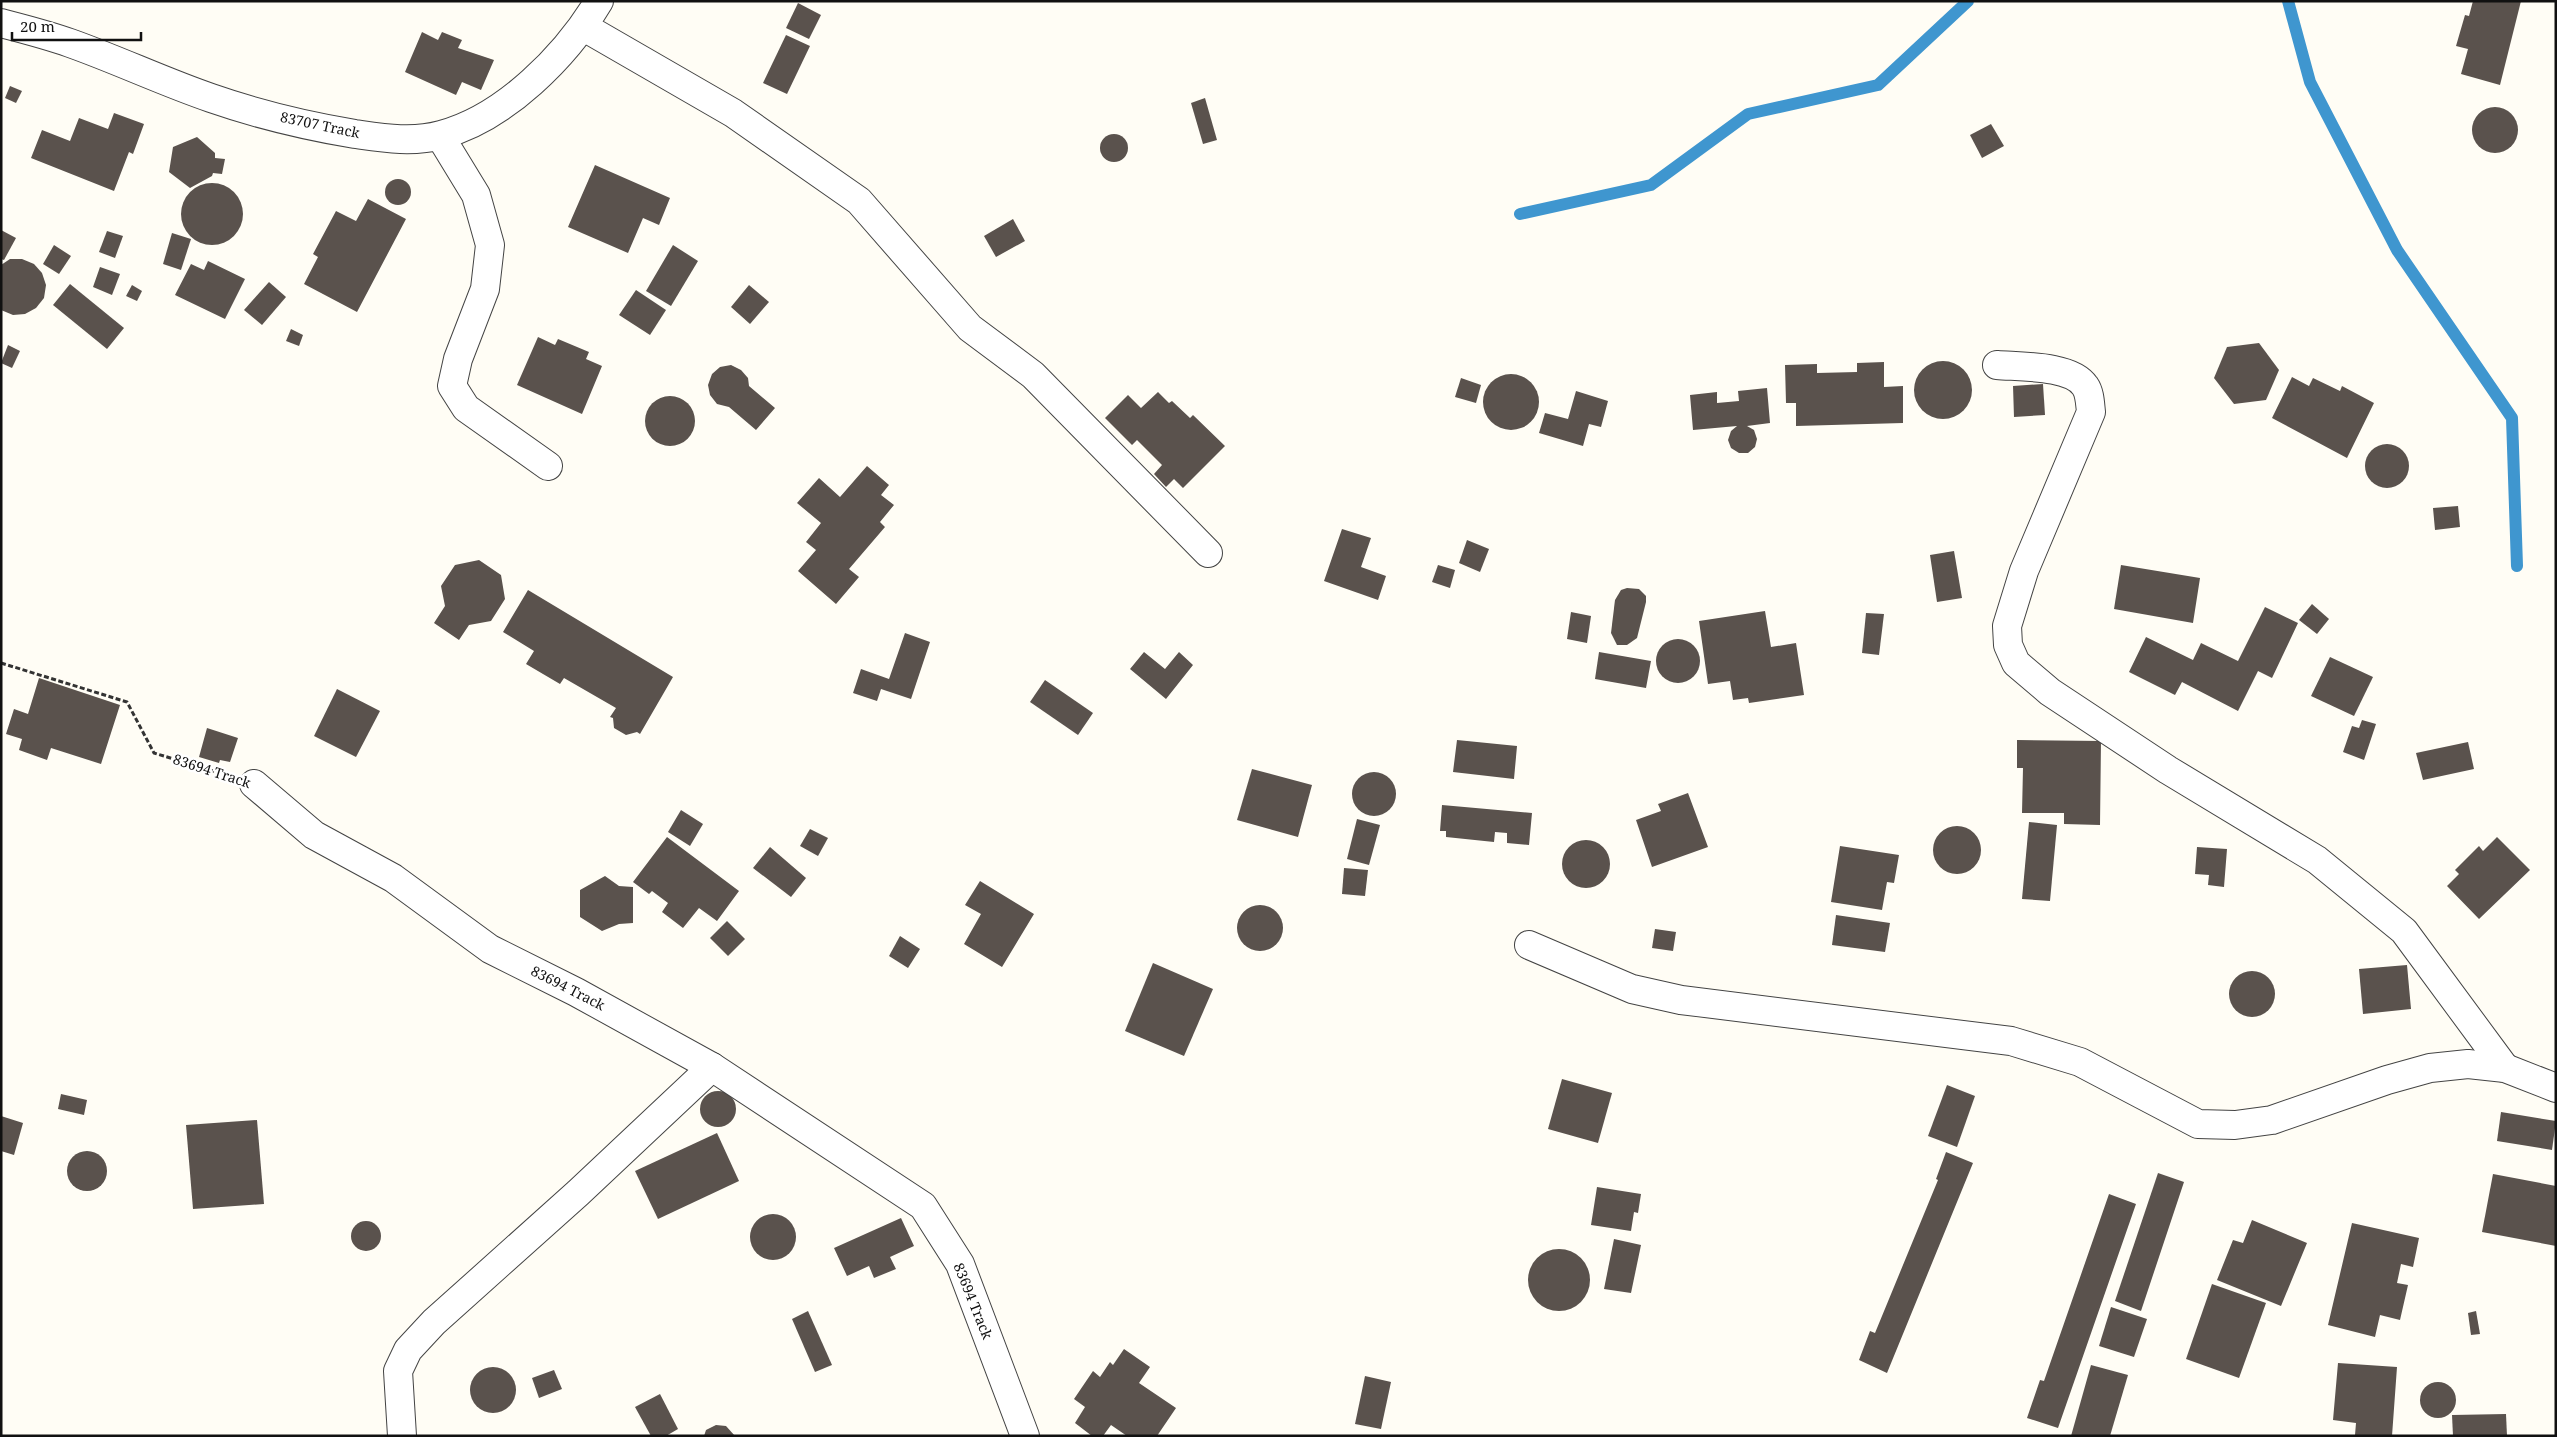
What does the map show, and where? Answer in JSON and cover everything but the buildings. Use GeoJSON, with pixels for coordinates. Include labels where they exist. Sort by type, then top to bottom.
{"type":"FeatureCollection","features":[{"type":"Feature","properties":{"kind":"street","name":"83707 Track"},"geometry":{"type":"LineString","coordinates":[[1,23],[69,43],[213,99],[319,128],[399,141],[440,136],[474,122],[500,106],[552,64],[584,27],[599,1]]}},
{"type":"Feature","properties":{"kind":"street"},"geometry":{"type":"LineString","coordinates":[[584,27],[733,113],[859,201],[970,328],[1033,376],[1208,553]]}},
{"type":"Feature","properties":{"kind":"street"},"geometry":{"type":"LineString","coordinates":[[440,136],[476,195],[490,245],[485,289],[458,359],[452,386],[466,408],[548,466]]}},
{"type":"Feature","properties":{"kind":"street"},"geometry":{"type":"LineString","coordinates":[[1997,365],[2064,372],[2080,380],[2086,387],[2091,412],[2024,571],[2007,626],[2008,645],[2016,663],[2050,692],[2160,764],[2317,860],[2404,930],[2505,1068]]}},
{"type":"Feature","properties":{"kind":"street","name":"83694 Track"},"geometry":{"type":"LineString","coordinates":[[254,784],[314,836],[393,878],[490,949],[576,992],[712,1067],[923,1206],[960,1264],[1025,1436]]}},
{"type":"Feature","properties":{"kind":"street"},"geometry":{"type":"LineString","coordinates":[[1530,945],[1632,989],[1681,1000],[2011,1041],[2080,1062],[2198,1124],[2235,1125],[2272,1120],[2387,1080],[2430,1068],[2468,1064],[2505,1068],[2556,1088]]}},
{"type":"Feature","properties":{"kind":"street"},"geometry":{"type":"LineString","coordinates":[[402,1436],[398,1371],[408,1350],[434,1322],[578,1193],[712,1067]]}},
{"type":"Feature","properties":{"kind":"path","name":"83694 Track"},"geometry":{"type":"LineString","coordinates":[[1,663],[126,702],[154,753],[254,784]]}},
{"type":"Feature","properties":{"kind":"waterway"},"geometry":{"type":"LineString","coordinates":[[1520,214],[1651,185],[1748,114],[1878,85],[1968,1]]}},
{"type":"Feature","properties":{"kind":"waterway"},"geometry":{"type":"LineString","coordinates":[[2288,1],[2310,82],[2397,250],[2512,418],[2517,566]]}}]}
